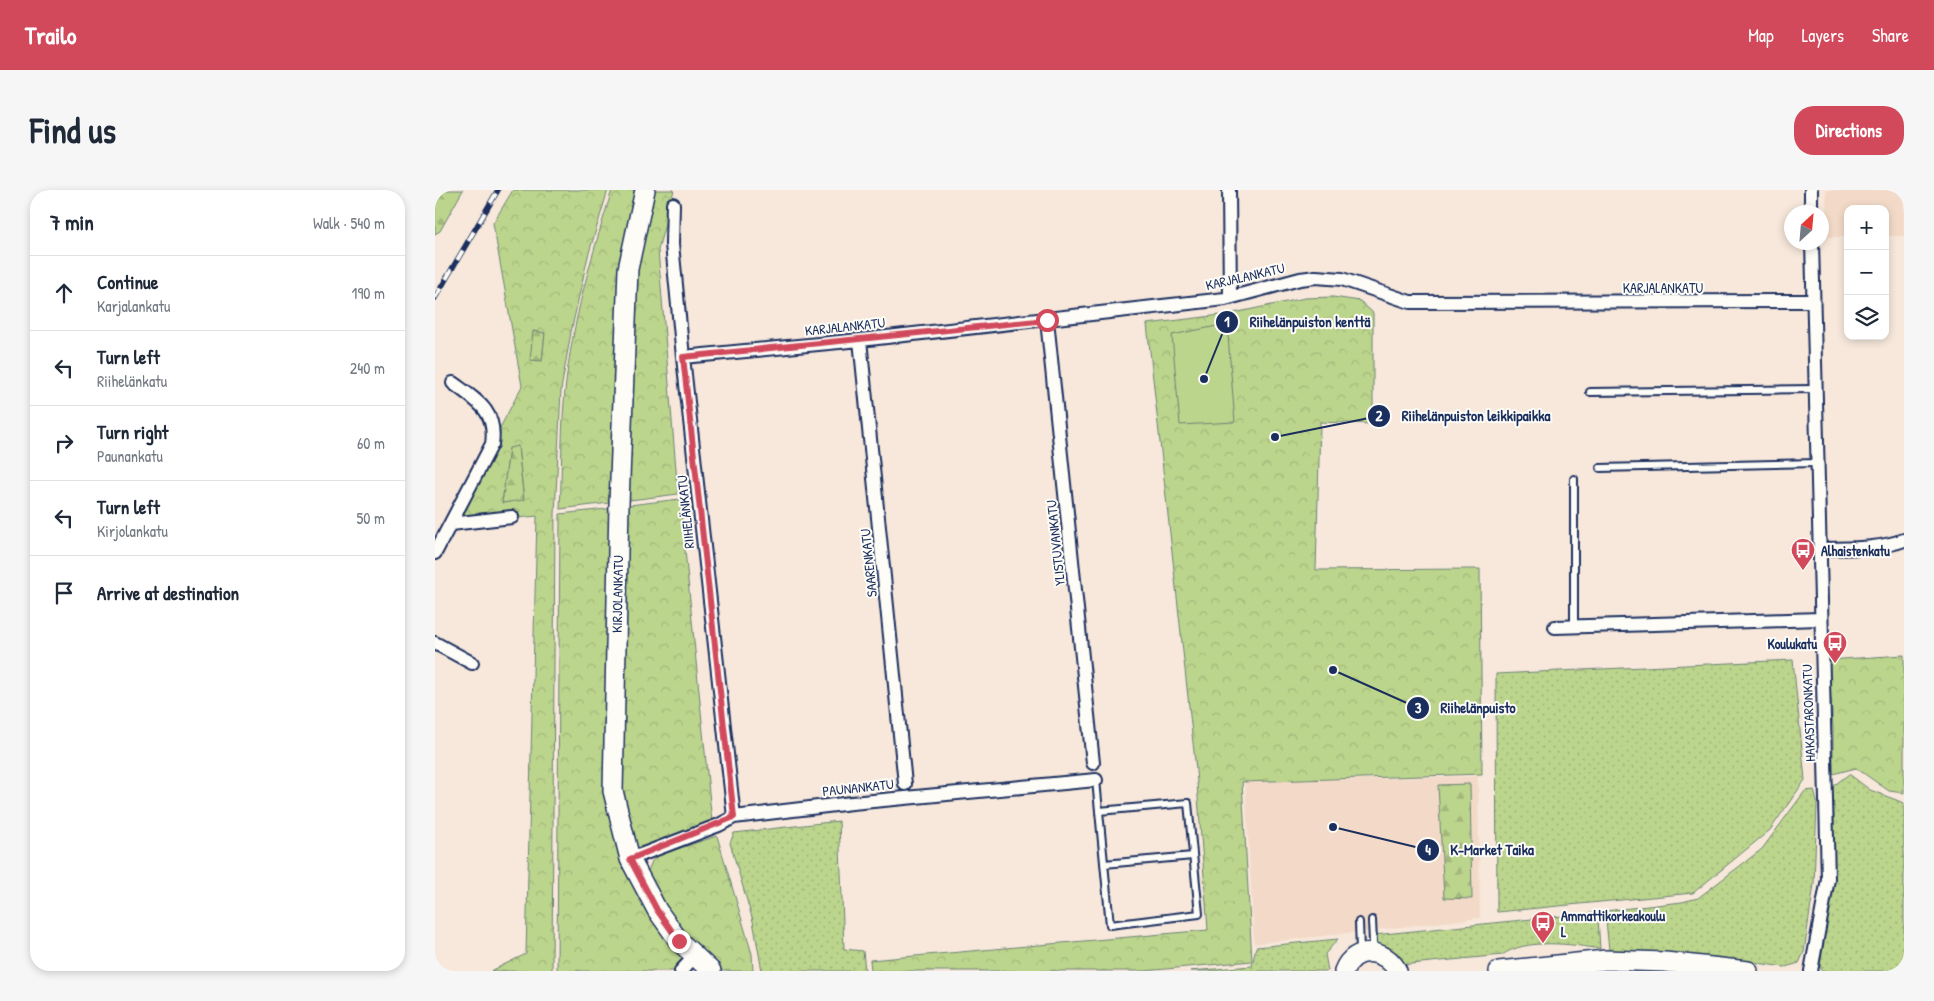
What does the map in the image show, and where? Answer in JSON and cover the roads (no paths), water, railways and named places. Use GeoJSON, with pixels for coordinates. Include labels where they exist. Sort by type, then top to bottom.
{"type":"FeatureCollection","features":[{"type":"Feature","properties":{"kind":"main road","name":"KIRJOLANKATU"},"geometry":{"type":"LineString","coordinates":[[645,190],[628,269],[619,504],[613,792],[630,859],[657,910],[679,941],[711,971]]}},
{"type":"Feature","properties":{"kind":"main road"},"geometry":{"type":"LineString","coordinates":[[1344,971],[1352,959],[1368,954],[1387,957],[1395,967],[1412,971]]}},
{"type":"Feature","properties":{"kind":"main road"},"geometry":{"type":"LineString","coordinates":[[1499,971],[1606,960],[1665,962],[1747,971]]}},
{"type":"Feature","properties":{"kind":"street"},"geometry":{"type":"LineString","coordinates":[[1229,190],[1230,297]]}},
{"type":"Feature","properties":{"kind":"street"},"geometry":{"type":"LineString","coordinates":[[1811,190],[1811,205]]}},
{"type":"Feature","properties":{"kind":"street","name":"RIIHELÄNKATU"},"geometry":{"type":"LineString","coordinates":[[673,204],[672,244],[683,357],[734,817]]}},
{"type":"Feature","properties":{"kind":"street","name":"HAKASTARONKATU"},"geometry":{"type":"LineString","coordinates":[[1811,971],[1828,880],[1812,250]]}},
{"type":"Feature","properties":{"kind":"street","name":"KARJALANKATU"},"geometry":{"type":"LineString","coordinates":[[683,357],[1047,320],[1230,297],[1300,279],[1316,277],[1342,279],[1410,302],[1813,301]]}},
{"type":"Feature","properties":{"kind":"street","name":"YLISTUVANKATU"},"geometry":{"type":"LineString","coordinates":[[1047,320],[1093,762]]}},
{"type":"Feature","properties":{"kind":"street","name":"SAARENKATU"},"geometry":{"type":"LineString","coordinates":[[860,340],[905,784]]}},
{"type":"Feature","properties":{"kind":"street"},"geometry":{"type":"LineString","coordinates":[[435,553],[492,444],[494,435],[494,426],[488,412],[453,383]]}},
{"type":"Feature","properties":{"kind":"street"},"geometry":{"type":"LineString","coordinates":[[451,524],[512,517]]}},
{"type":"Feature","properties":{"kind":"street"},"geometry":{"type":"LineString","coordinates":[[1819,549],[1862,548],[1887,545],[1904,540]]}},
{"type":"Feature","properties":{"kind":"street"},"geometry":{"type":"LineString","coordinates":[[1555,627],[1820,619]]}},
{"type":"Feature","properties":{"kind":"street"},"geometry":{"type":"LineString","coordinates":[[435,643],[472,663]]}},
{"type":"Feature","properties":{"kind":"street","name":"PAUNANKATU"},"geometry":{"type":"LineString","coordinates":[[630,859],[734,817],[852,802],[1096,780]]}},
{"type":"Feature","properties":{"kind":"street"},"geometry":{"type":"LineString","coordinates":[[681,971],[694,956]]}},
{"type":"Feature","properties":{"kind":"lane"},"geometry":{"type":"LineString","coordinates":[[1590,392],[1815,389]]}},
{"type":"Feature","properties":{"kind":"lane"},"geometry":{"type":"LineString","coordinates":[[1600,468],[1817,463]]}},
{"type":"Feature","properties":{"kind":"lane"},"geometry":{"type":"LineString","coordinates":[[1574,479],[1574,627]]}},
{"type":"Feature","properties":{"kind":"lane"},"geometry":{"type":"LineString","coordinates":[[1096,780],[1110,925],[1199,914],[1188,803],[1099,811]]}},
{"type":"Feature","properties":{"kind":"lane"},"geometry":{"type":"LineString","coordinates":[[1104,864],[1193,856]]}},
{"type":"Feature","properties":{"kind":"lane"},"geometry":{"type":"LineString","coordinates":[[1368,954],[1373,943],[1372,920]]}},
{"type":"Feature","properties":{"kind":"lane"},"geometry":{"type":"LineString","coordinates":[[1359,922],[1368,954]]}},
{"type":"Feature","properties":{"kind":"railway"},"geometry":{"type":"LineString","coordinates":[[435,298],[498,190]]}},
{"type":"Feature","properties":{"kind":"place","name":"Riihelänpuiston kenttä"},"geometry":{"type":"Point","coordinates":[1204,379]}},
{"type":"Feature","properties":{"kind":"place","name":"Riihelänpuiston leikkipaikka"},"geometry":{"type":"Point","coordinates":[1275,437]}},
{"type":"Feature","properties":{"kind":"place","name":"Alhaistenkatu"},"geometry":{"type":"Point","coordinates":[1803,571]}},
{"type":"Feature","properties":{"kind":"place","name":"Koulukatu"},"geometry":{"type":"Point","coordinates":[1835,664]}},
{"type":"Feature","properties":{"kind":"place","name":"Riihelänpuisto"},"geometry":{"type":"Point","coordinates":[1333,670]}},
{"type":"Feature","properties":{"kind":"place","name":"K-Market Taika"},"geometry":{"type":"Point","coordinates":[1333,827]}},
{"type":"Feature","properties":{"kind":"place","name":"Ammattikorkeakoulu L"},"geometry":{"type":"Point","coordinates":[1543,944]}}]}
